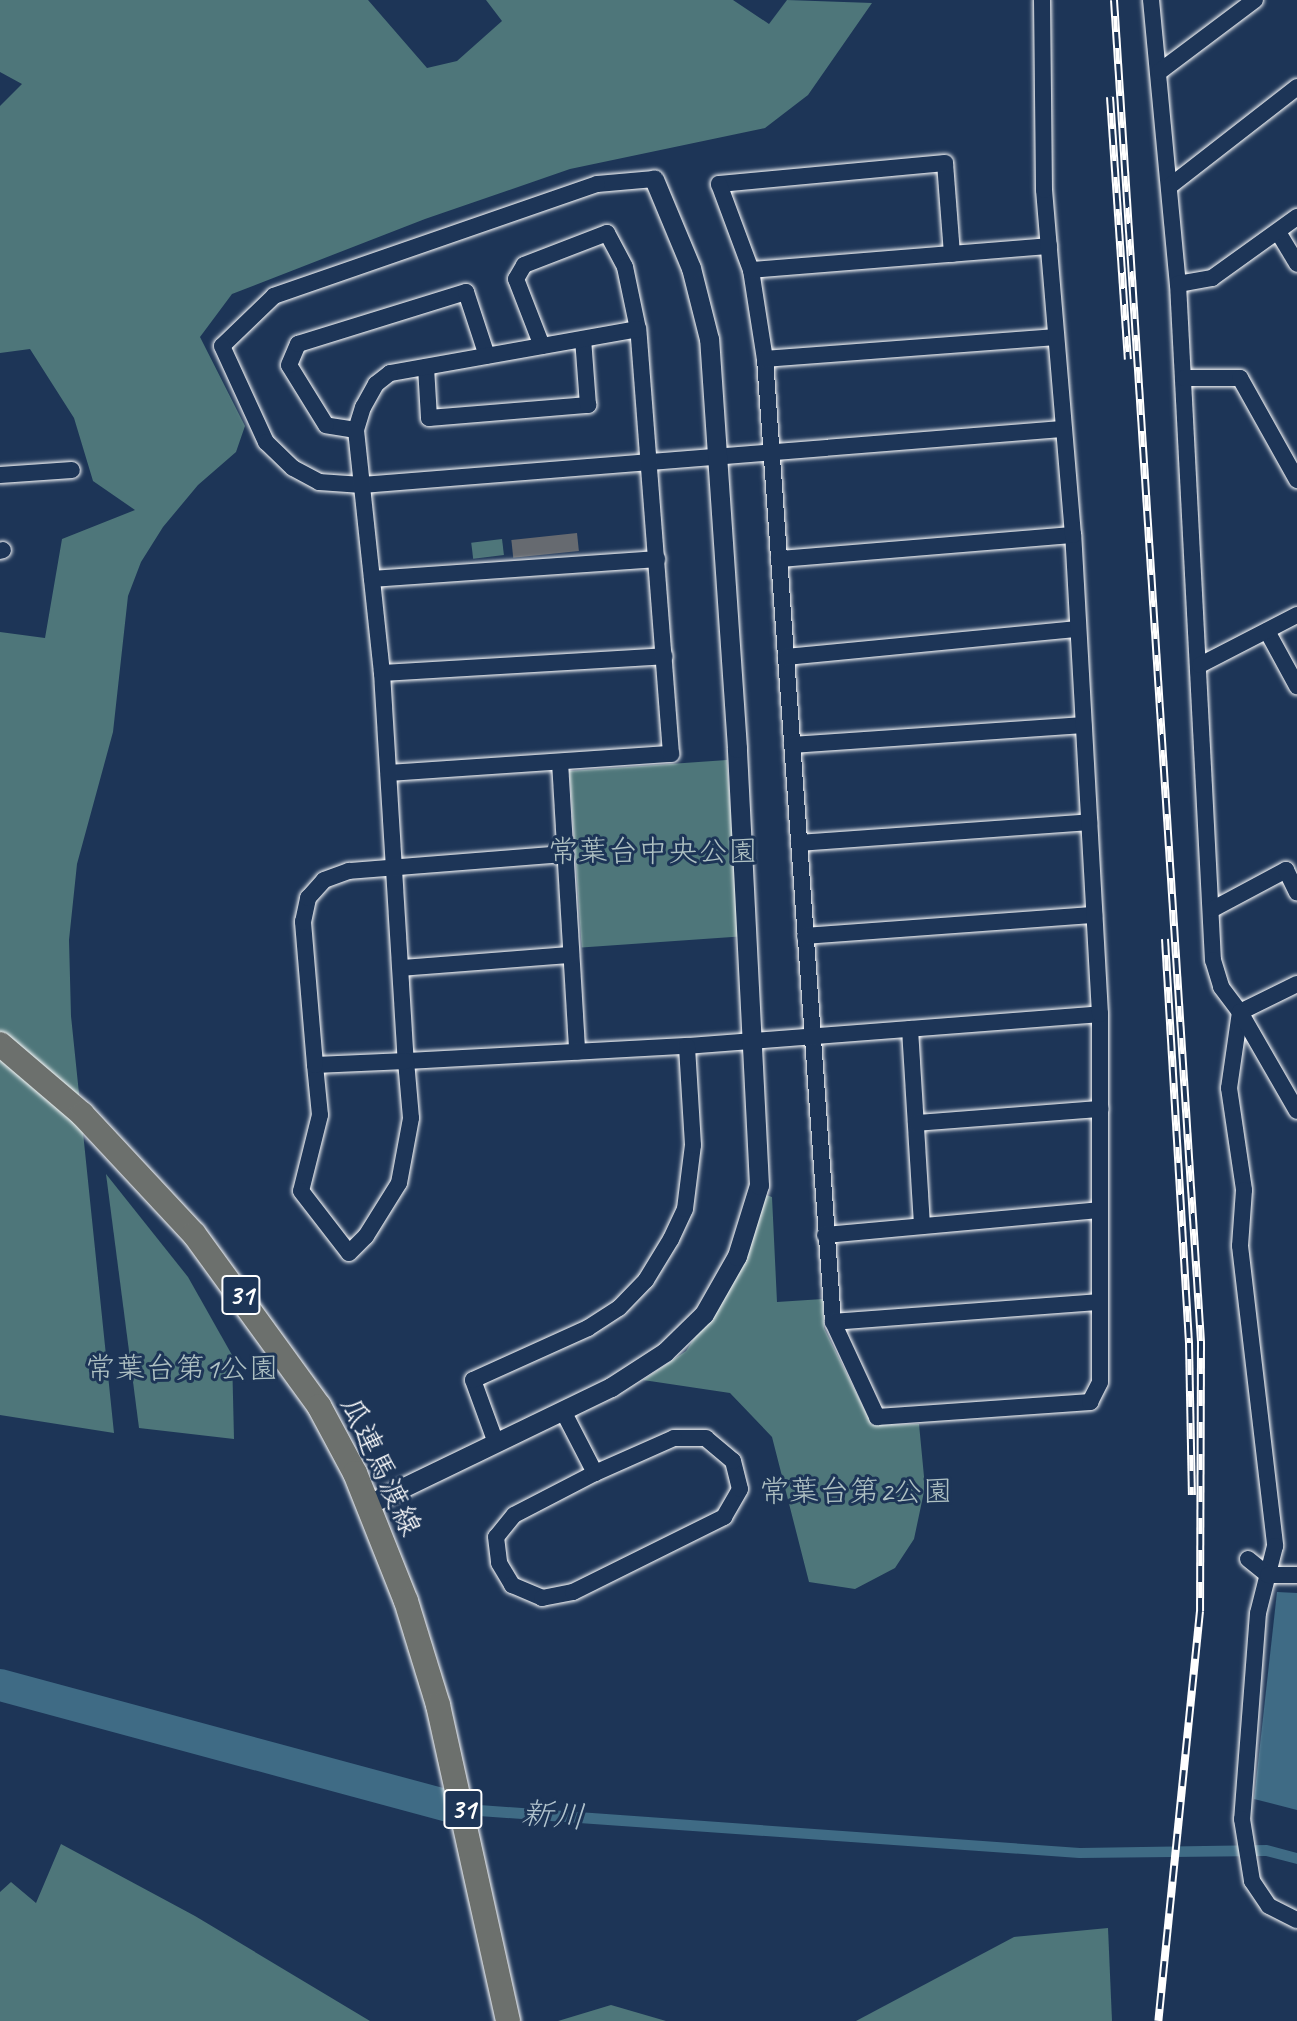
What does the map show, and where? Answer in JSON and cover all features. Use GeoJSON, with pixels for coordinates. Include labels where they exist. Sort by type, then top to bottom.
{"type":"FeatureCollection","features":[{"type":"Feature","properties":{"kind":"main road","name":"瓜連馬渡線"},"geometry":{"type":"LineString","coordinates":[[0,1044],[82,1114],[194,1234],[319,1406],[369,1504],[406,1601],[450,1753],[508,2021]]}},
{"type":"Feature","properties":{"kind":"street"},"geometry":{"type":"LineString","coordinates":[[952,254],[945,163],[719,184],[751,270],[765,359],[833,1322],[877,1418],[1090,1402],[1100,1382],[1100,1014],[1073,535],[1048,246],[1042,0]]}},
{"type":"Feature","properties":{"kind":"street"},"geometry":{"type":"LineString","coordinates":[[1152,0],[1170,186],[1184,378],[1213,909],[1213,960],[1221,987],[1240,1012],[1297,1111]]}},
{"type":"Feature","properties":{"kind":"street"},"geometry":{"type":"LineString","coordinates":[[1159,72],[1255,0]]}},
{"type":"Feature","properties":{"kind":"street"},"geometry":{"type":"LineString","coordinates":[[1170,186],[1297,87]]}},
{"type":"Feature","properties":{"kind":"street"},"geometry":{"type":"LineString","coordinates":[[369,1504],[611,1387],[665,1352],[704,1314],[737,1256],[759,1185],[753,1041],[717,458],[709,339],[691,268],[654,179],[597,184],[274,296],[222,346],[266,442],[293,468],[319,482],[362,485],[650,462],[717,458],[772,455],[1062,429]]}},
{"type":"Feature","properties":{"kind":"street"},"geometry":{"type":"LineString","coordinates":[[1178,284],[1212,278],[1297,217]]}},
{"type":"Feature","properties":{"kind":"street"},"geometry":{"type":"LineString","coordinates":[[1278,232],[1297,264]]}},
{"type":"Feature","properties":{"kind":"street"},"geometry":{"type":"LineString","coordinates":[[389,774],[671,754],[638,329],[625,267],[607,233],[524,265],[516,279],[542,346]]}},
{"type":"Feature","properties":{"kind":"street"},"geometry":{"type":"LineString","coordinates":[[751,270],[1048,246]]}},
{"type":"Feature","properties":{"kind":"street"},"geometry":{"type":"LineString","coordinates":[[356,430],[326,425],[289,365],[298,344],[466,292],[487,356]]}},
{"type":"Feature","properties":{"kind":"street"},"geometry":{"type":"LineString","coordinates":[[565,854],[395,868],[349,871],[324,880],[308,898],[303,922],[320,1115],[301,1191],[349,1253],[366,1236],[399,1183],[411,1118],[406,1062],[395,868],[382,673],[356,430],[376,384],[390,373],[638,329]]}},
{"type":"Feature","properties":{"kind":"street"},"geometry":{"type":"LineString","coordinates":[[765,359],[1055,337]]}},
{"type":"Feature","properties":{"kind":"street"},"geometry":{"type":"LineString","coordinates":[[426,367],[429,418],[588,405],[583,339]]}},
{"type":"Feature","properties":{"kind":"street"},"geometry":{"type":"LineString","coordinates":[[1184,378],[1240,378],[1297,480]]}},
{"type":"Feature","properties":{"kind":"street"},"geometry":{"type":"LineString","coordinates":[[0,475],[72,470]]}},
{"type":"Feature","properties":{"kind":"street"},"geometry":{"type":"LineString","coordinates":[[779,559],[1073,535]]}},
{"type":"Feature","properties":{"kind":"street"},"geometry":{"type":"LineString","coordinates":[[372,579],[657,559]]}},
{"type":"Feature","properties":{"kind":"street"},"geometry":{"type":"LineString","coordinates":[[1200,665],[1297,615]]}},
{"type":"Feature","properties":{"kind":"street"},"geometry":{"type":"LineString","coordinates":[[786,657],[1078,629]]}},
{"type":"Feature","properties":{"kind":"street"},"geometry":{"type":"LineString","coordinates":[[1268,631],[1297,686]]}},
{"type":"Feature","properties":{"kind":"street"},"geometry":{"type":"LineString","coordinates":[[382,673],[664,656]]}},
{"type":"Feature","properties":{"kind":"street"},"geometry":{"type":"LineString","coordinates":[[792,745],[1083,725]]}},
{"type":"Feature","properties":{"kind":"street"},"geometry":{"type":"LineString","coordinates":[[559,762],[577,1052]]}},
{"type":"Feature","properties":{"kind":"street"},"geometry":{"type":"LineString","coordinates":[[799,843],[1089,822]]}},
{"type":"Feature","properties":{"kind":"street"},"geometry":{"type":"LineString","coordinates":[[1213,909],[1286,870],[1297,893]]}},
{"type":"Feature","properties":{"kind":"street"},"geometry":{"type":"LineString","coordinates":[[805,936],[1094,915]]}},
{"type":"Feature","properties":{"kind":"street"},"geometry":{"type":"LineString","coordinates":[[401,968],[571,955]]}},
{"type":"Feature","properties":{"kind":"street"},"geometry":{"type":"LineString","coordinates":[[1240,1012],[1297,984]]}},
{"type":"Feature","properties":{"kind":"street"},"geometry":{"type":"LineString","coordinates":[[1240,1012],[1229,1088],[1244,1190],[1240,1246],[1265,1489],[1274,1536],[1258,1613],[1242,1819],[1252,1881],[1269,1906],[1297,1920]]}},
{"type":"Feature","properties":{"kind":"street"},"geometry":{"type":"LineString","coordinates":[[315,1065],[687,1046],[1100,1014]]}},
{"type":"Feature","properties":{"kind":"street"},"geometry":{"type":"LineString","coordinates":[[910,1029],[922,1226]]}},
{"type":"Feature","properties":{"kind":"street"},"geometry":{"type":"LineString","coordinates":[[496,1443],[473,1380],[588,1328],[619,1308],[646,1280],[676,1229],[685,1209],[693,1145],[687,1046]]}},
{"type":"Feature","properties":{"kind":"street"},"geometry":{"type":"LineString","coordinates":[[916,1123],[1100,1109]]}},
{"type":"Feature","properties":{"kind":"street"},"geometry":{"type":"LineString","coordinates":[[825,1235],[1099,1210]]}},
{"type":"Feature","properties":{"kind":"street"},"geometry":{"type":"LineString","coordinates":[[833,1322],[1099,1302]]}},
{"type":"Feature","properties":{"kind":"street"},"geometry":{"type":"LineString","coordinates":[[563,1410],[595,1473]]}},
{"type":"Feature","properties":{"kind":"street"},"geometry":{"type":"LineString","coordinates":[[674,1438],[706,1438],[733,1461],[740,1489],[724,1517],[573,1592],[542,1598],[512,1585],[499,1563],[496,1537],[514,1515],[595,1473],[674,1438]]}},
{"type":"Feature","properties":{"kind":"street"},"geometry":{"type":"LineString","coordinates":[[1248,1559],[1268,1575],[1297,1575]]}},
{"type":"Feature","properties":{"kind":"green space"},"geometry":{"type":"Polygon","coordinates":[[[0,0],[368,0],[427,68],[457,61],[502,21],[486,0],[733,0],[769,24],[787,0],[872,3],[808,95],[765,128],[570,169],[425,219],[232,294],[200,337],[245,426],[236,452],[198,485],[163,527],[141,562],[128,596],[113,732],[77,864],[69,940],[71,1016],[114,1433],[0,1415],[0,632],[45,638],[62,539],[135,510],[93,481],[74,418],[30,349],[0,353],[0,106],[22,84],[0,72],[0,0]]]}},
{"type":"Feature","properties":{"kind":"green space"},"geometry":{"type":"Polygon","coordinates":[[[502,539],[504,555],[473,559],[471,543],[502,539]]]}},
{"type":"Feature","properties":{"kind":"green space","name":"常葉台中央公園"},"geometry":{"type":"Polygon","coordinates":[[[727,760],[739,937],[582,948],[569,771],[727,760]]]}},
{"type":"Feature","properties":{"kind":"green space","name":"常葉台第1公園"},"geometry":{"type":"Polygon","coordinates":[[[106,1174],[188,1277],[232,1355],[234,1439],[139,1428],[106,1174]]]}},
{"type":"Feature","properties":{"kind":"green space","name":"常葉台第2公園"},"geometry":{"type":"Polygon","coordinates":[[[763,1194],[772,1197],[777,1302],[823,1299],[824,1328],[872,1425],[919,1424],[925,1487],[914,1539],[895,1568],[855,1589],[809,1582],[772,1437],[730,1393],[643,1380],[686,1351],[745,1260],[763,1194]]]}},
{"type":"Feature","properties":{"kind":"green space"},"geometry":{"type":"Polygon","coordinates":[[[61,1844],[195,1916],[370,2021],[0,2021],[0,1892],[11,1882],[36,1903],[61,1844]]]}},
{"type":"Feature","properties":{"kind":"green space"},"geometry":{"type":"Polygon","coordinates":[[[1108,1928],[1112,2021],[856,2021],[1014,1937],[1108,1928]]]}},
{"type":"Feature","properties":{"kind":"green space"},"geometry":{"type":"Polygon","coordinates":[[[611,2005],[666,2021],[558,2021],[611,2005]]]}},
{"type":"Feature","properties":{"kind":"water"},"geometry":{"type":"Polygon","coordinates":[[[1277,1592],[1297,1593],[1297,1810],[1254,1799],[1277,1592]]]}},
{"type":"Feature","properties":{"kind":"water"},"geometry":{"type":"Polygon","coordinates":[[[421,1795],[452,1803],[1080,1848],[1267,1845],[1297,1853],[1297,1864],[1266,1856],[1079,1858],[451,1814],[418,1806],[421,1795]]]}},
{"type":"Feature","properties":{"kind":"building"},"geometry":{"type":"Polygon","coordinates":[[[577,533],[579,551],[513,558],[511,540],[577,533]]]}},
{"type":"Feature","properties":{"kind":"waterway","name":"新川"},"geometry":{"type":"LineString","coordinates":[[0,1685],[460,1809]]}},
{"type":"Feature","properties":{"kind":"railway"},"geometry":{"type":"LineString","coordinates":[[1114,0],[1201,1342],[1200,1611],[1158,2021]]}},
{"type":"Feature","properties":{"kind":"railway"},"geometry":{"type":"LineString","coordinates":[[1110,97],[1128,359]]}},
{"type":"Feature","properties":{"kind":"railway"},"geometry":{"type":"LineString","coordinates":[[1165,939],[1189,1343],[1192,1495]]}}]}
